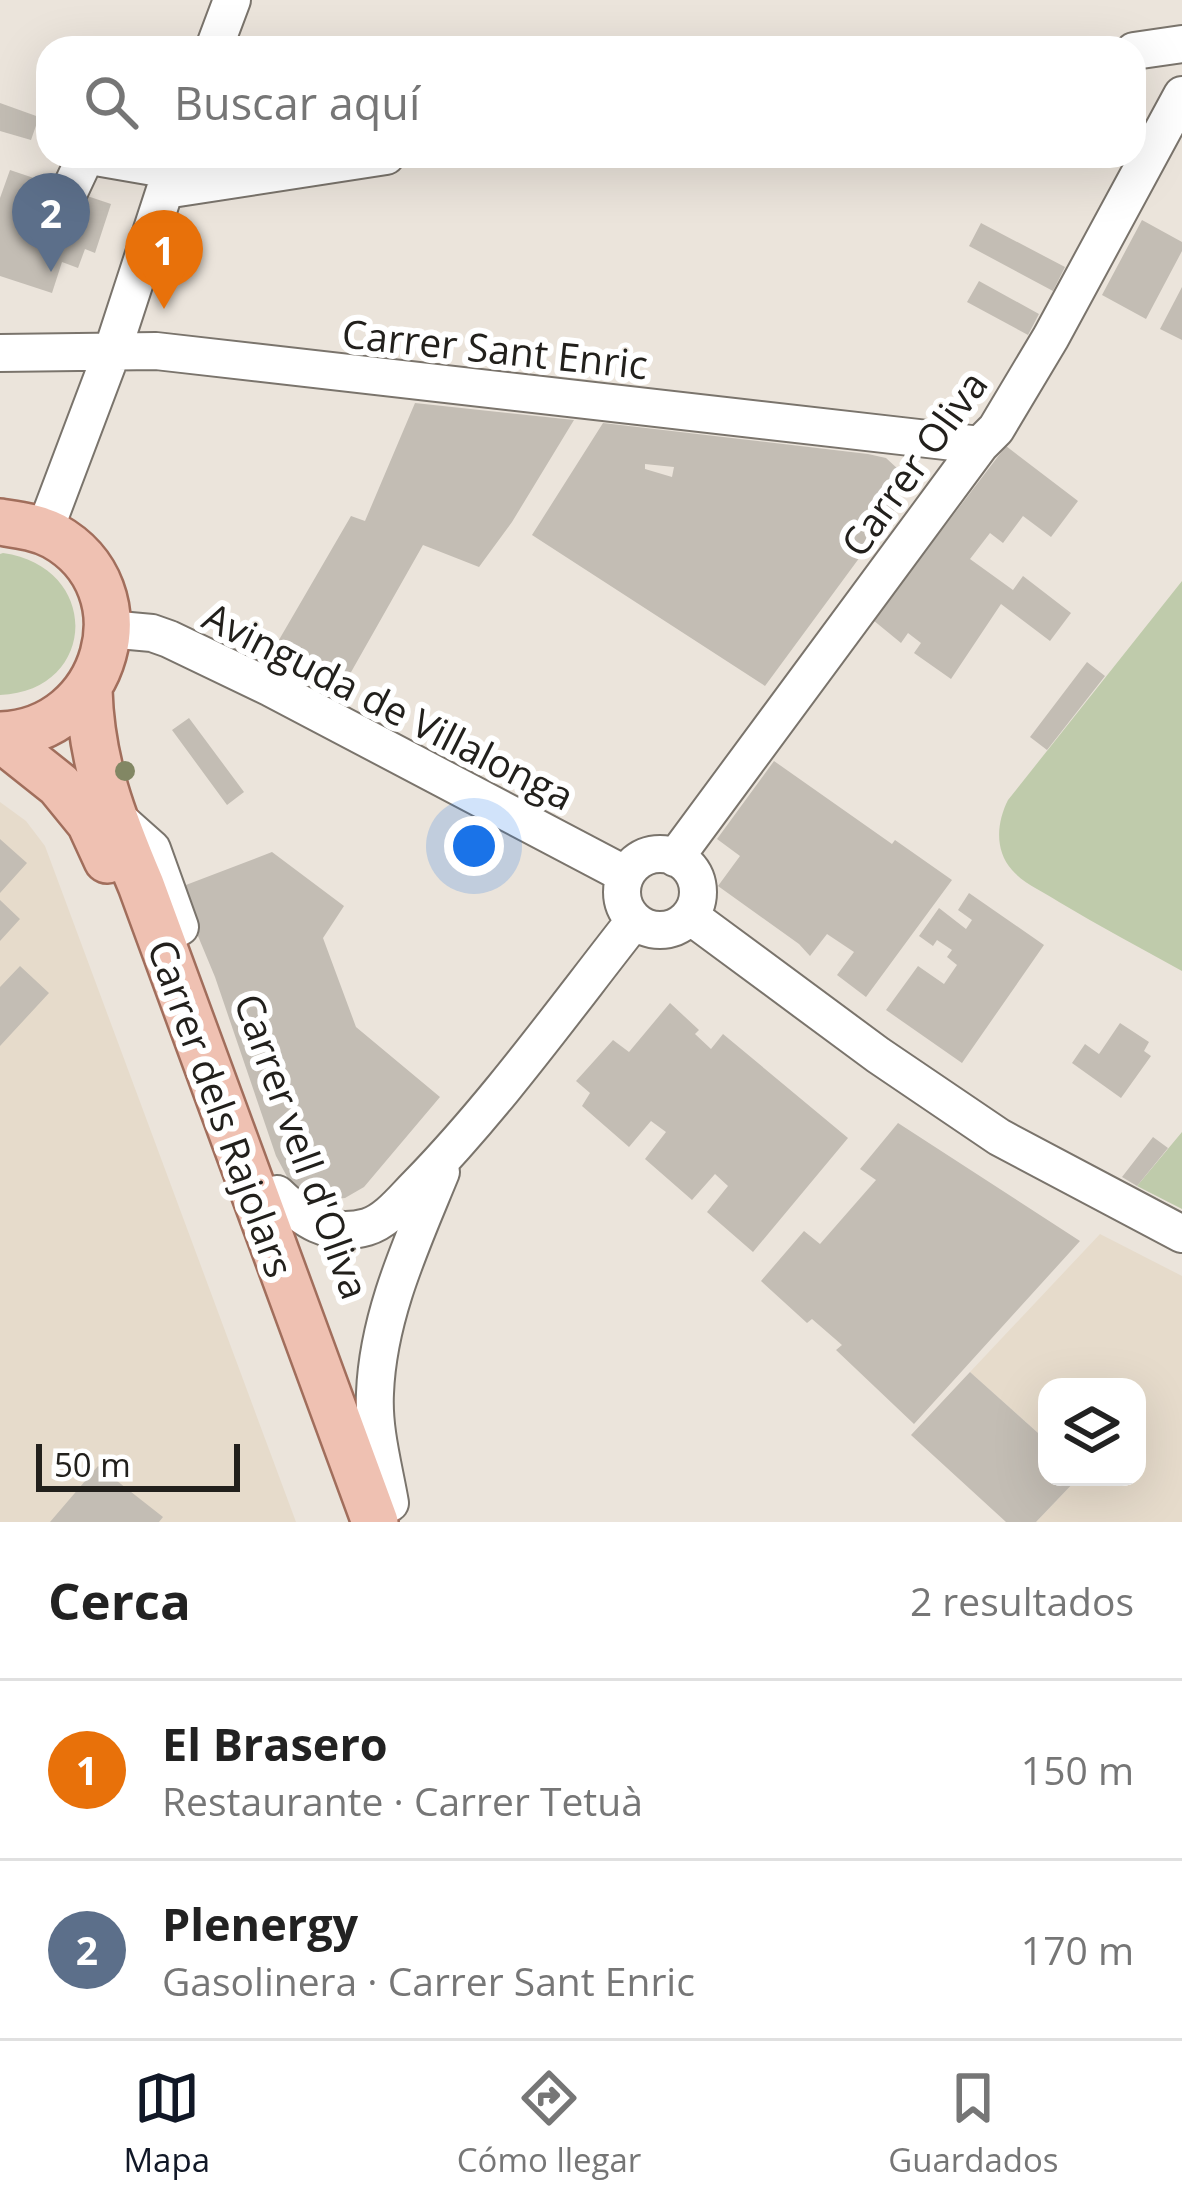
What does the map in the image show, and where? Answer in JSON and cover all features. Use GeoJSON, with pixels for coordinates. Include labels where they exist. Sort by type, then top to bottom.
{"type":"FeatureCollection","features":[{"type":"Feature","properties":{"kind":"main road"},"geometry":{"type":"LineString","coordinates":[[0,736],[48,724],[72,708],[89,690],[102,663],[108,629],[93,575],[74,551],[22,527]]}},
{"type":"Feature","properties":{"kind":"main road","name":"Carrer dels Rajolars"},"geometry":{"type":"LineString","coordinates":[[89,690],[90,728],[110,812],[379,1517]]}},
{"type":"Feature","properties":{"kind":"main road","name":"Carrer dels Rajolars"},"geometry":{"type":"LineString","coordinates":[[0,736],[59,784],[90,823],[379,1517]]}},
{"type":"Feature","properties":{"kind":"street"},"geometry":{"type":"LineString","coordinates":[[218,36],[232,0]]}},
{"type":"Feature","properties":{"kind":"street"},"geometry":{"type":"LineString","coordinates":[[1146,49],[1182,44]]}},
{"type":"Feature","properties":{"kind":"street","name":"Carrer Oliva"},"geometry":{"type":"LineString","coordinates":[[1146,161],[1182,94]]}},
{"type":"Feature","properties":{"kind":"street"},"geometry":{"type":"LineString","coordinates":[[70,190],[82,168]]}},
{"type":"Feature","properties":{"kind":"street"},"geometry":{"type":"LineString","coordinates":[[22,527],[112,352],[170,172],[224,168]]}},
{"type":"Feature","properties":{"kind":"street","name":"Carrer Oliva"},"geometry":{"type":"LineString","coordinates":[[675,858],[996,428],[1142,168]]}},
{"type":"Feature","properties":{"kind":"street","name":"Carrer Sant Enric"},"geometry":{"type":"LineString","coordinates":[[0,353],[179,354],[980,445]]}},
{"type":"Feature","properties":{"kind":"street","name":"Avinguda de Villalonga"},"geometry":{"type":"LineString","coordinates":[[108,629],[170,639],[626,875]]}},
{"type":"Feature","properties":{"kind":"street","name":"Carrer vell d'Oliva"},"geometry":{"type":"LineString","coordinates":[[110,812],[152,849],[340,1374],[379,1517]]}},
{"type":"Feature","properties":{"kind":"street"},"geometry":{"type":"LineString","coordinates":[[654,854],[675,858],[695,878],[696,904],[682,924],[650,930],[634,921],[625,908],[626,875],[654,854]]}},
{"type":"Feature","properties":{"kind":"street"},"geometry":{"type":"LineString","coordinates":[[690,916],[957,1110],[1182,1234]]}},
{"type":"Feature","properties":{"kind":"street"},"geometry":{"type":"LineString","coordinates":[[277,1194],[317,1226],[370,1226],[393,1210],[447,1157],[634,921]]}},
{"type":"Feature","properties":{"kind":"street"},"geometry":{"type":"LineString","coordinates":[[379,1517],[376,1371],[402,1267],[447,1157]]}},
{"type":"Feature","properties":{"kind":"shaded area"},"geometry":{"type":"Polygon","coordinates":[[[0,802],[26,821],[45,846],[296,1522],[0,1522],[0,802]]]}},
{"type":"Feature","properties":{"kind":"shaded area"},"geometry":{"type":"Polygon","coordinates":[[[1100,1234],[1182,1276],[1182,1522],[1036,1522],[1070,1486],[1146,1486],[1146,1378],[1038,1378],[1038,1433],[970,1372],[1100,1234]]]}},
{"type":"Feature","properties":{"kind":"green space"},"geometry":{"type":"Polygon","coordinates":[[[0,554],[35,563],[58,581],[71,603],[75,628],[70,652],[56,673],[32,688],[0,695],[0,554]]]}},
{"type":"Feature","properties":{"kind":"green space"},"geometry":{"type":"Polygon","coordinates":[[[1182,581],[1182,971],[1022,880],[1006,862],[999,836],[1008,800],[1182,581]]]}},
{"type":"Feature","properties":{"kind":"green space"},"geometry":{"type":"Polygon","coordinates":[[[1182,1132],[1182,1209],[1137,1186],[1182,1132]]]}},
{"type":"Feature","properties":{"kind":"building"},"geometry":{"type":"Polygon","coordinates":[[[0,103],[36,116],[31,140],[0,131],[0,103]]]}},
{"type":"Feature","properties":{"kind":"building"},"geometry":{"type":"Polygon","coordinates":[[[10,170],[111,204],[95,253],[85,249],[78,268],[62,262],[52,293],[0,276],[0,198],[10,170]]]}},
{"type":"Feature","properties":{"kind":"building"},"geometry":{"type":"Polygon","coordinates":[[[1142,220],[1182,242],[1182,251],[1146,319],[1102,295],[1142,220]]]}},
{"type":"Feature","properties":{"kind":"building"},"geometry":{"type":"Polygon","coordinates":[[[981,223],[1065,267],[1053,291],[969,246],[981,223]]]}},
{"type":"Feature","properties":{"kind":"building"},"geometry":{"type":"Polygon","coordinates":[[[979,281],[1039,314],[1028,335],[967,302],[979,281]]]}},
{"type":"Feature","properties":{"kind":"building"},"geometry":{"type":"Polygon","coordinates":[[[1182,287],[1182,340],[1160,329],[1182,287]]]}},
{"type":"Feature","properties":{"kind":"building"},"geometry":{"type":"Polygon","coordinates":[[[415,403],[574,420],[479,567],[423,545],[346,681],[276,645],[351,516],[365,521],[415,403]]]}},
{"type":"Feature","properties":{"kind":"building"},"geometry":{"type":"Polygon","coordinates":[[[603,423],[868,454],[886,458],[899,470],[904,485],[899,504],[765,686],[532,535],[603,423]],[[645,464],[645,469],[672,477],[674,467],[645,464]]]}},
{"type":"Feature","properties":{"kind":"building"},"geometry":{"type":"Polygon","coordinates":[[[1006,446],[1078,501],[1051,537],[1023,516],[1003,543],[990,533],[970,559],[1013,590],[1023,576],[1071,613],[1050,641],[1001,604],[951,679],[914,653],[921,643],[908,633],[901,643],[873,620],[1006,446]]]}},
{"type":"Feature","properties":{"kind":"building"},"geometry":{"type":"Polygon","coordinates":[[[1087,662],[1105,676],[1047,750],[1030,737],[1087,662]]]}},
{"type":"Feature","properties":{"kind":"building"},"geometry":{"type":"Polygon","coordinates":[[[189,718],[244,792],[227,805],[172,730],[189,718]]]}},
{"type":"Feature","properties":{"kind":"building"},"geometry":{"type":"Polygon","coordinates":[[[774,761],[952,880],[866,997],[837,975],[854,952],[827,934],[810,956],[718,886],[740,856],[717,839],[774,761]]]}},
{"type":"Feature","properties":{"kind":"building"},"geometry":{"type":"Polygon","coordinates":[[[0,839],[27,863],[0,893],[0,839]]]}},
{"type":"Feature","properties":{"kind":"building"},"geometry":{"type":"Polygon","coordinates":[[[272,852],[344,906],[323,938],[356,1027],[440,1097],[364,1187],[345,1198],[320,1200],[292,1186],[276,1156],[215,977],[178,888],[272,852]]]}},
{"type":"Feature","properties":{"kind":"building"},"geometry":{"type":"Polygon","coordinates":[[[969,893],[1044,945],[962,1063],[886,1010],[918,966],[944,984],[957,965],[947,957],[952,950],[937,940],[933,946],[919,936],[939,908],[966,929],[972,920],[958,910],[969,893]]]}},
{"type":"Feature","properties":{"kind":"building"},"geometry":{"type":"Polygon","coordinates":[[[0,900],[20,919],[0,941],[0,900]]]}},
{"type":"Feature","properties":{"kind":"building"},"geometry":{"type":"Polygon","coordinates":[[[20,966],[49,993],[0,1046],[0,987],[20,966]]]}},
{"type":"Feature","properties":{"kind":"building"},"geometry":{"type":"Polygon","coordinates":[[[670,1003],[699,1030],[695,1034],[711,1049],[723,1034],[848,1138],[753,1252],[707,1212],[728,1186],[715,1174],[692,1200],[645,1159],[666,1132],[651,1121],[629,1147],[582,1106],[590,1093],[576,1081],[613,1040],[629,1052],[670,1003]]]}},
{"type":"Feature","properties":{"kind":"building"},"geometry":{"type":"Polygon","coordinates":[[[1120,1023],[1149,1042],[1144,1051],[1151,1056],[1121,1098],[1072,1063],[1085,1044],[1099,1054],[1120,1023]]]}},
{"type":"Feature","properties":{"kind":"building"},"geometry":{"type":"Polygon","coordinates":[[[898,1123],[1080,1241],[914,1424],[836,1350],[842,1345],[812,1319],[807,1323],[761,1281],[804,1231],[820,1244],[876,1180],[860,1169],[898,1123]]]}},
{"type":"Feature","properties":{"kind":"building"},"geometry":{"type":"Polygon","coordinates":[[[1153,1137],[1168,1148],[1137,1186],[1122,1177],[1153,1137]]]}},
{"type":"Feature","properties":{"kind":"building"},"geometry":{"type":"Polygon","coordinates":[[[970,1372],[1038,1433],[1038,1486],[1070,1486],[1036,1522],[1006,1522],[911,1435],[970,1372]]]}},
{"type":"Feature","properties":{"kind":"building"},"geometry":{"type":"Polygon","coordinates":[[[98,1466],[163,1517],[159,1522],[50,1522],[98,1466]]]}},
{"type":"Feature","properties":{"kind":"place","name":"Plenergy"},"geometry":{"type":"Point","coordinates":[51,272]}},
{"type":"Feature","properties":{"kind":"place","name":"El Brasero"},"geometry":{"type":"Point","coordinates":[164,309]}}]}
